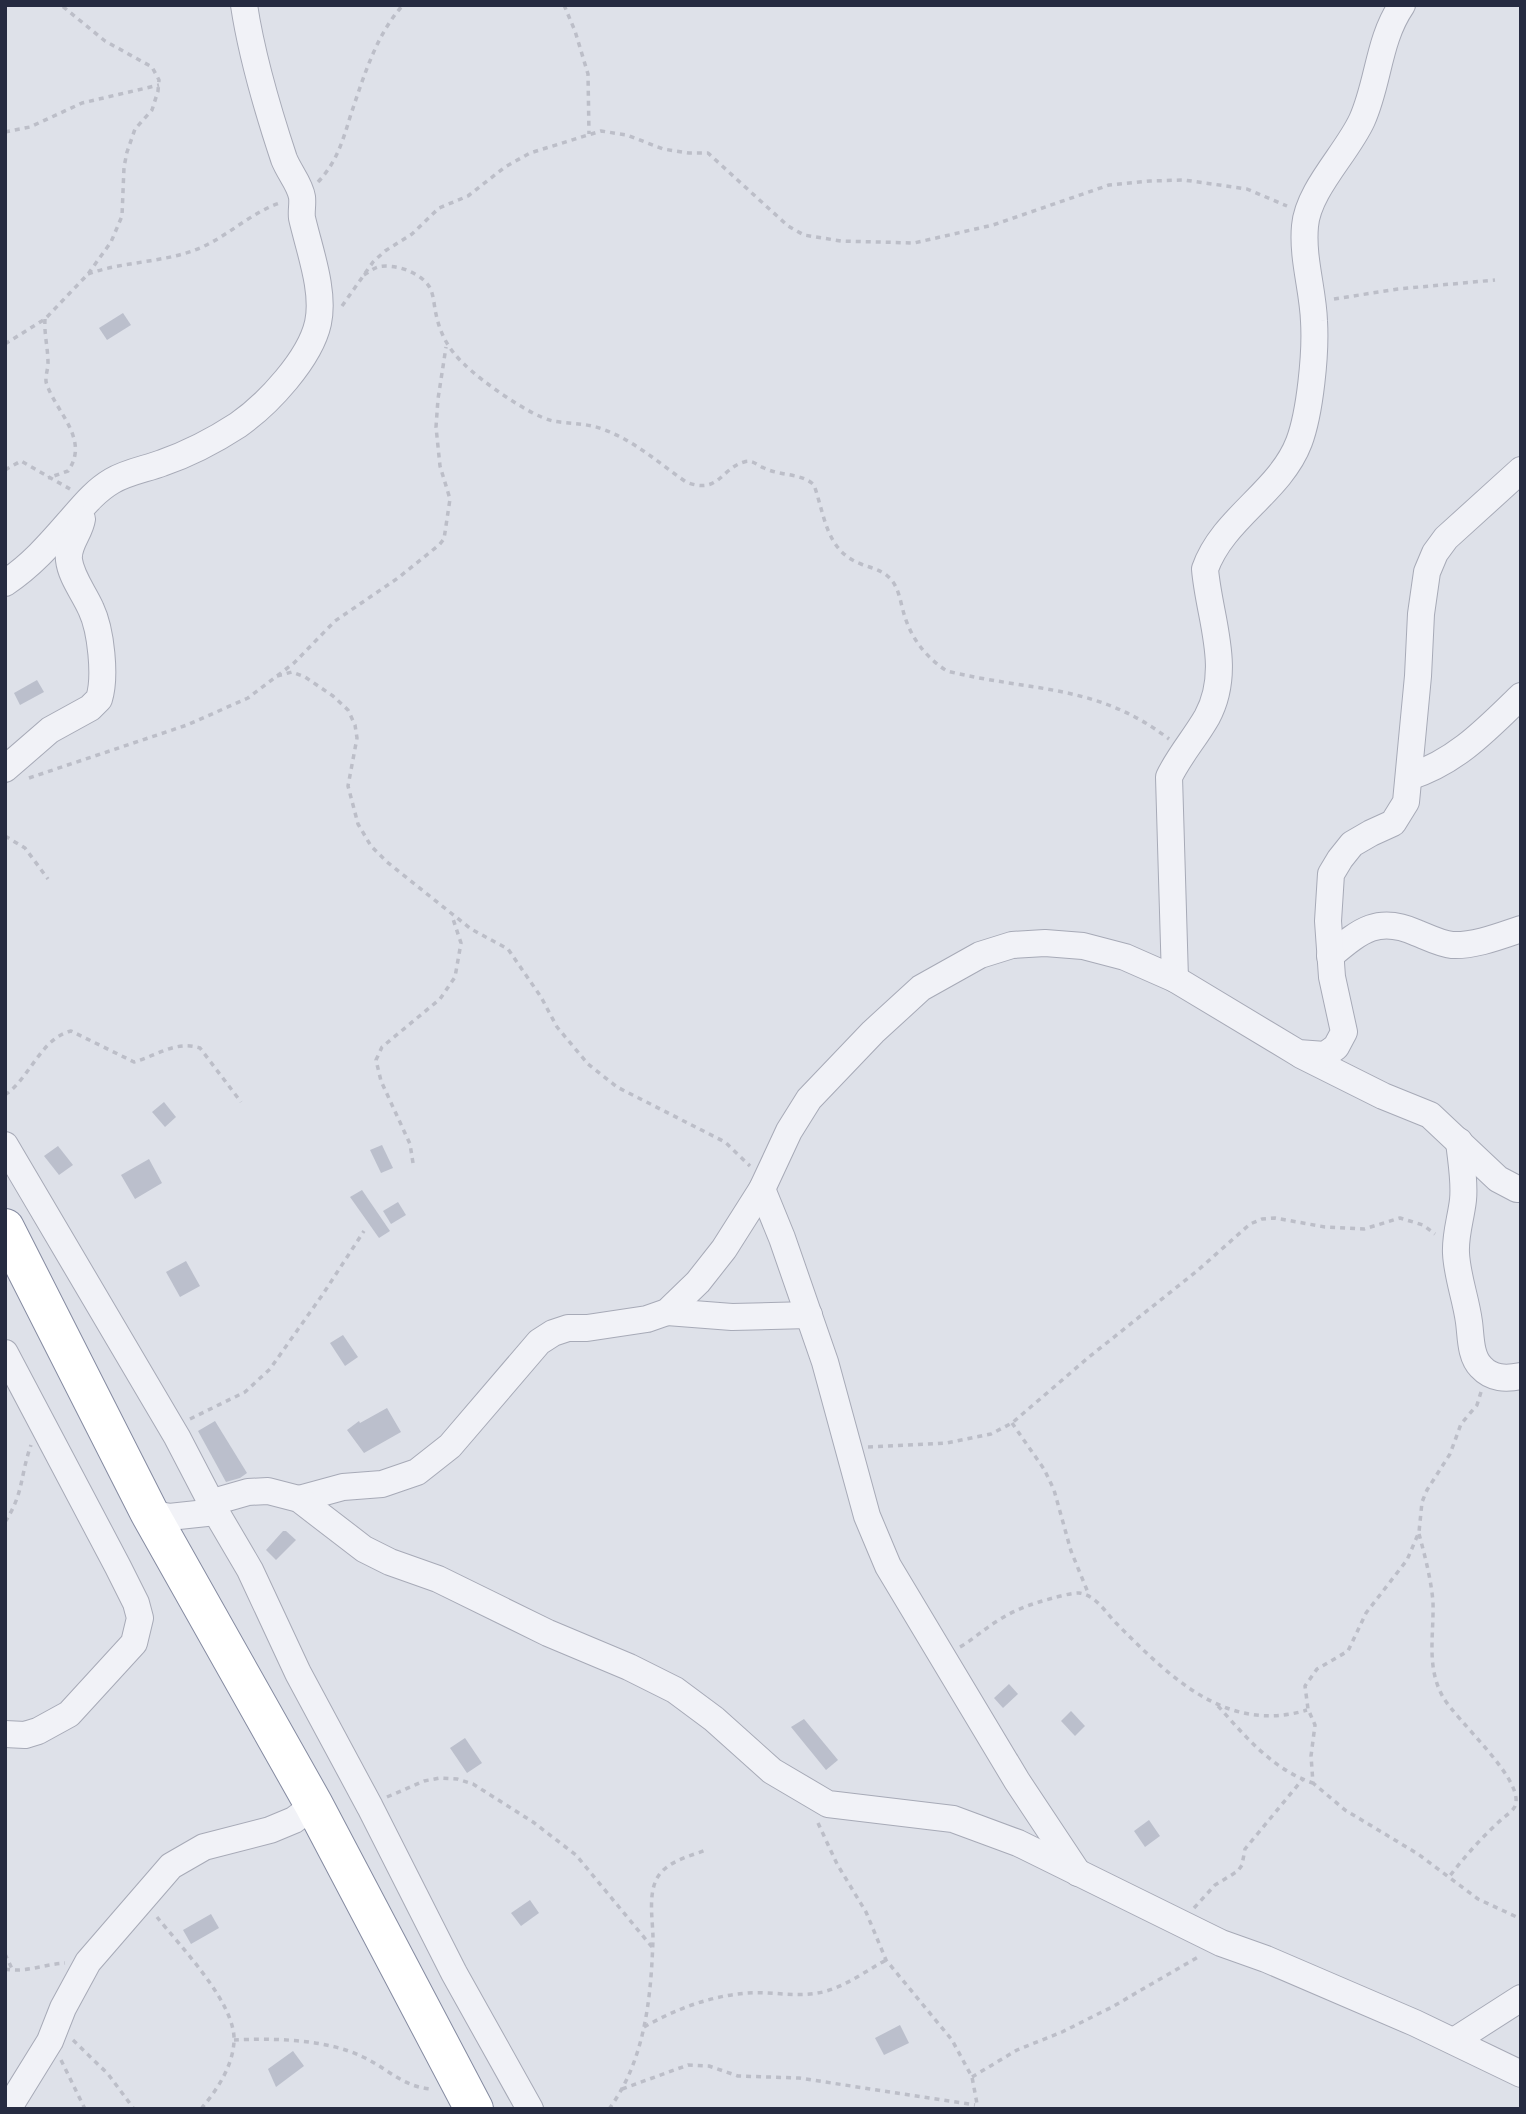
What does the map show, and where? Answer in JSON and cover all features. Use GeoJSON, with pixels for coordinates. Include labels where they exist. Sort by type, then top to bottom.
{"type":"FeatureCollection","features":[{"type":"Feature","properties":{"kind":"highway"},"geometry":{"type":"LineString","coordinates":[[5,1228],[149,1512],[314,1805],[467,2097]]}},
{"type":"Feature","properties":{"kind":"street"},"geometry":{"type":"LineString","coordinates":[[5,583],[41,554],[88,501],[115,479],[163,463],[239,424],[280,386],[311,344],[318,322],[319,307],[310,246],[301,215],[302,197],[286,163],[258,77],[244,5]]}},
{"type":"Feature","properties":{"kind":"street"},"geometry":{"type":"LineString","coordinates":[[1175,979],[1170,777],[1208,715],[1217,689],[1220,662],[1205,569],[1209,556],[1226,533],[1276,478],[1291,459],[1299,442],[1313,363],[1314,321],[1305,225],[1315,195],[1363,118],[1387,33],[1402,5]]}},
{"type":"Feature","properties":{"kind":"street"},"geometry":{"type":"LineString","coordinates":[[1298,1053],[1325,1055],[1336,1047],[1344,1032],[1332,977],[1328,920],[1331,874],[1352,844],[1393,823],[1406,802],[1421,614],[1427,572],[1435,552],[1446,537],[1521,470]]}},
{"type":"Feature","properties":{"kind":"street"},"geometry":{"type":"LineString","coordinates":[[12,775],[50,730],[90,708],[99,699],[102,672],[96,627],[93,613],[77,582],[69,558],[88,501]]}},
{"type":"Feature","properties":{"kind":"street"},"geometry":{"type":"LineString","coordinates":[[1409,778],[1443,764],[1465,750],[1521,696]]}},
{"type":"Feature","properties":{"kind":"street"},"geometry":{"type":"LineString","coordinates":[[1331,956],[1355,936],[1371,927],[1387,923],[1451,945],[1496,937],[1521,929]]}},
{"type":"Feature","properties":{"kind":"street"},"geometry":{"type":"LineString","coordinates":[[667,1312],[698,1282],[724,1249],[764,1184],[789,1131],[809,1100],[852,1054],[921,988],[980,955],[1012,945],[1045,943],[1083,946],[1125,957],[1175,979],[1298,1053],[1382,1096],[1430,1115],[1498,1179],[1521,1189]]}},
{"type":"Feature","properties":{"kind":"street"},"geometry":{"type":"LineString","coordinates":[[1459,1141],[1464,1184],[1455,1240],[1456,1256],[1468,1312],[1473,1354],[1483,1369],[1492,1375],[1505,1379],[1521,1376]]}},
{"type":"Feature","properties":{"kind":"street"},"geometry":{"type":"LineString","coordinates":[[5,1145],[177,1437],[250,1570],[298,1673],[454,1973],[530,2109]]}},
{"type":"Feature","properties":{"kind":"street"},"geometry":{"type":"LineString","coordinates":[[764,1184],[825,1362],[867,1516],[888,1566],[1017,1781],[1079,1874]]}},
{"type":"Feature","properties":{"kind":"street"},"geometry":{"type":"LineString","coordinates":[[299,1499],[343,1487],[382,1484],[417,1472],[450,1446],[539,1342],[553,1333],[568,1328],[587,1328],[647,1319],[667,1312],[754,1318],[809,1315]]}},
{"type":"Feature","properties":{"kind":"street"},"geometry":{"type":"LineString","coordinates":[[5,1353],[118,1567],[136,1603],[140,1618],[134,1643],[69,1714],[38,1731],[25,1735],[5,1734]]}},
{"type":"Feature","properties":{"kind":"street"},"geometry":{"type":"LineString","coordinates":[[216,1512],[220,1500],[247,1492],[268,1491],[299,1499],[364,1549],[390,1562],[438,1579],[548,1633],[629,1667],[675,1690],[714,1718],[772,1771],[828,1804],[953,1819],[1018,1843],[1221,1943],[1266,1959],[1454,2041],[1521,2074]]}},
{"type":"Feature","properties":{"kind":"street"},"geometry":{"type":"LineString","coordinates":[[149,1512],[169,1517],[216,1512]]}},
{"type":"Feature","properties":{"kind":"street"},"geometry":{"type":"LineString","coordinates":[[8,2109],[50,2043],[64,2008],[88,1962],[171,1866],[204,1847],[270,1830],[294,1820],[314,1805]]}},
{"type":"Feature","properties":{"kind":"street"},"geometry":{"type":"LineString","coordinates":[[1454,2041],[1521,1998]]}},
{"type":"Feature","properties":{"kind":"path"},"geometry":{"type":"LineString","coordinates":[[5,344],[45,319],[88,274],[116,232],[121,216],[127,152],[135,129],[154,104],[159,85],[158,75],[152,67],[105,41],[61,5]]}},
{"type":"Feature","properties":{"kind":"path"},"geometry":{"type":"LineString","coordinates":[[88,274],[108,267],[197,249],[223,237],[268,207],[302,197],[302,192],[318,183],[330,169],[338,154],[368,65],[381,36],[403,5]]}},
{"type":"Feature","properties":{"kind":"path"},"geometry":{"type":"LineString","coordinates":[[564,5],[588,74],[589,134]]}},
{"type":"Feature","properties":{"kind":"path"},"geometry":{"type":"LineString","coordinates":[[5,132],[30,127],[82,103],[159,85]]}},
{"type":"Feature","properties":{"kind":"path"},"geometry":{"type":"LineString","coordinates":[[337,314],[363,276],[385,251],[412,233],[439,208],[468,196],[505,167],[530,153],[601,131],[614,131],[663,149],[708,153],[788,226],[804,235],[841,241],[914,243],[993,225],[1109,185],[1150,181],[1184,180],[1247,189],[1308,216]]}},
{"type":"Feature","properties":{"kind":"path"},"geometry":{"type":"LineString","coordinates":[[363,276],[377,267],[402,269],[419,276],[430,289],[438,326],[447,345],[475,375],[554,421],[591,425],[634,444],[686,482],[695,485],[712,483],[740,463],[749,461],[772,472],[808,479],[814,485],[829,536],[847,557],[883,571],[890,578],[899,594],[906,621],[915,640],[936,664],[947,671],[1102,701],[1139,719],[1185,752]]}},
{"type":"Feature","properties":{"kind":"path"},"geometry":{"type":"LineString","coordinates":[[1312,303],[1378,292],[1495,280]]}},
{"type":"Feature","properties":{"kind":"path"},"geometry":{"type":"LineString","coordinates":[[45,319],[47,384],[71,431],[76,447],[68,471],[48,478]]}},
{"type":"Feature","properties":{"kind":"path"},"geometry":{"type":"LineString","coordinates":[[12,775],[187,725],[248,698],[317,641],[335,621],[431,554],[443,539],[450,499],[440,467],[436,427],[447,345]]}},
{"type":"Feature","properties":{"kind":"path"},"geometry":{"type":"LineString","coordinates":[[5,470],[21,461],[88,501]]}},
{"type":"Feature","properties":{"kind":"path"},"geometry":{"type":"LineString","coordinates":[[277,676],[292,672],[304,677],[318,684],[348,710],[355,724],[357,738],[348,786],[358,824],[371,846],[451,914],[471,929],[508,949],[541,997],[557,1027],[588,1064],[617,1087],[725,1142],[764,1184]]}},
{"type":"Feature","properties":{"kind":"path"},"geometry":{"type":"LineString","coordinates":[[5,836],[24,848],[48,879]]}},
{"type":"Feature","properties":{"kind":"path"},"geometry":{"type":"LineString","coordinates":[[413,1163],[410,1144],[381,1081],[376,1060],[382,1047],[440,999],[455,976],[461,943],[451,914]]}},
{"type":"Feature","properties":{"kind":"path"},"geometry":{"type":"LineString","coordinates":[[5,1095],[15,1087],[52,1042],[61,1034],[71,1031],[134,1062],[177,1046],[190,1045],[200,1048],[241,1102]]}},
{"type":"Feature","properties":{"kind":"path"},"geometry":{"type":"LineString","coordinates":[[850,1447],[947,1443],[990,1434],[1012,1423],[1250,1224],[1262,1219],[1275,1218],[1325,1227],[1364,1229],[1400,1218],[1423,1226],[1438,1236],[1456,1256]]}},
{"type":"Feature","properties":{"kind":"path"},"geometry":{"type":"LineString","coordinates":[[177,1437],[189,1420],[245,1392],[270,1369],[364,1231]]}},
{"type":"Feature","properties":{"kind":"path"},"geometry":{"type":"LineString","coordinates":[[1313,1783],[1311,1756],[1315,1724],[1308,1709],[1305,1686],[1317,1668],[1348,1651],[1366,1613],[1407,1560],[1419,1532],[1422,1502],[1450,1454],[1461,1424],[1477,1405],[1483,1369]]}},
{"type":"Feature","properties":{"kind":"path"},"geometry":{"type":"LineString","coordinates":[[5,1522],[17,1504],[24,1464],[41,1421]]}},
{"type":"Feature","properties":{"kind":"path"},"geometry":{"type":"LineString","coordinates":[[1012,1423],[1044,1469],[1054,1489],[1071,1550],[1089,1595],[1186,1688],[1217,1705],[1253,1716],[1295,1713],[1308,1709]]}},
{"type":"Feature","properties":{"kind":"path"},"geometry":{"type":"LineString","coordinates":[[1419,1532],[1431,1580],[1432,1658],[1437,1682],[1452,1709],[1500,1766],[1516,1801],[1511,1811],[1472,1849],[1449,1877]]}},
{"type":"Feature","properties":{"kind":"path"},"geometry":{"type":"LineString","coordinates":[[943,1657],[971,1641],[998,1620],[1030,1604],[1077,1593],[1089,1595]]}},
{"type":"Feature","properties":{"kind":"path"},"geometry":{"type":"LineString","coordinates":[[1217,1705],[1253,1745],[1280,1767],[1313,1783],[1345,1810],[1418,1854],[1478,1899],[1521,1919]]}},
{"type":"Feature","properties":{"kind":"path"},"geometry":{"type":"LineString","coordinates":[[370,1807],[393,1793],[424,1781],[457,1779],[473,1784],[533,1822],[576,1855],[652,1947]]}},
{"type":"Feature","properties":{"kind":"path"},"geometry":{"type":"LineString","coordinates":[[1176,1922],[1192,1910],[1214,1885],[1238,1871],[1245,1849],[1302,1780]]}},
{"type":"Feature","properties":{"kind":"path"},"geometry":{"type":"LineString","coordinates":[[622,2089],[699,2064],[738,2076],[799,2078],[976,2107],[972,2077],[952,2040],[887,1959],[866,1912],[837,1864],[801,1790]]}},
{"type":"Feature","properties":{"kind":"path"},"geometry":{"type":"LineString","coordinates":[[609,2109],[636,2061],[644,2027],[652,1947],[653,1895],[657,1878],[665,1868],[706,1850]]}},
{"type":"Feature","properties":{"kind":"path"},"geometry":{"type":"LineString","coordinates":[[142,1898],[195,1960],[232,2024],[234,2040],[222,2080],[201,2109]]}},
{"type":"Feature","properties":{"kind":"path"},"geometry":{"type":"LineString","coordinates":[[972,2077],[1017,2050],[1062,2032],[1112,2007],[1221,1943]]}},
{"type":"Feature","properties":{"kind":"path"},"geometry":{"type":"LineString","coordinates":[[5,1954],[13,1971]]}},
{"type":"Feature","properties":{"kind":"path"},"geometry":{"type":"LineString","coordinates":[[644,2027],[694,2003],[718,1998],[748,1993],[820,1993],[838,1987],[887,1959]]}},
{"type":"Feature","properties":{"kind":"path"},"geometry":{"type":"LineString","coordinates":[[5,1969],[13,1971],[34,1969],[53,1963],[88,1962]]}},
{"type":"Feature","properties":{"kind":"path"},"geometry":{"type":"LineString","coordinates":[[85,2109],[50,2043],[61,2035],[72,2039],[108,2074],[134,2109]]}},
{"type":"Feature","properties":{"kind":"path"},"geometry":{"type":"LineString","coordinates":[[234,2040],[289,2039],[332,2047],[362,2056],[407,2084],[467,2097]]}},
{"type":"Feature","properties":{"kind":"building"},"geometry":{"type":"Polygon","coordinates":[[[123,313],[131,325],[107,340],[99,328],[123,313]]]}},
{"type":"Feature","properties":{"kind":"building"},"geometry":{"type":"Polygon","coordinates":[[[37,680],[44,692],[20,705],[14,693],[37,680]]]}},
{"type":"Feature","properties":{"kind":"building"},"geometry":{"type":"Polygon","coordinates":[[[164,1102],[176,1117],[165,1127],[152,1112],[164,1102]]]}},
{"type":"Feature","properties":{"kind":"building"},"geometry":{"type":"Polygon","coordinates":[[[382,1145],[393,1168],[381,1173],[370,1150],[382,1145]]]}},
{"type":"Feature","properties":{"kind":"building"},"geometry":{"type":"Polygon","coordinates":[[[58,1146],[73,1165],[59,1175],[44,1156],[58,1146]]]}},
{"type":"Feature","properties":{"kind":"building"},"geometry":{"type":"Polygon","coordinates":[[[149,1159],[162,1183],[135,1199],[121,1175],[149,1159]]]}},
{"type":"Feature","properties":{"kind":"building"},"geometry":{"type":"Polygon","coordinates":[[[362,1190],[390,1231],[379,1238],[350,1197],[362,1190]]]}},
{"type":"Feature","properties":{"kind":"building"},"geometry":{"type":"Polygon","coordinates":[[[398,1202],[406,1215],[391,1224],[383,1211],[398,1202]]]}},
{"type":"Feature","properties":{"kind":"building"},"geometry":{"type":"Polygon","coordinates":[[[186,1261],[200,1286],[180,1297],[166,1272],[186,1261]]]}},
{"type":"Feature","properties":{"kind":"building"},"geometry":{"type":"Polygon","coordinates":[[[343,1335],[358,1357],[345,1366],[330,1343],[343,1335]]]}},
{"type":"Feature","properties":{"kind":"building"},"geometry":{"type":"Polygon","coordinates":[[[387,1408],[401,1432],[364,1453],[347,1430],[359,1421],[360,1423],[387,1408]]]}},
{"type":"Feature","properties":{"kind":"building"},"geometry":{"type":"Polygon","coordinates":[[[215,1421],[247,1473],[240,1478],[226,1482],[198,1431],[215,1421]]]}},
{"type":"Feature","properties":{"kind":"building"},"geometry":{"type":"Polygon","coordinates":[[[283,1531],[296,1540],[276,1560],[266,1550],[283,1531]]]}},
{"type":"Feature","properties":{"kind":"building"},"geometry":{"type":"Polygon","coordinates":[[[1009,1684],[1018,1694],[1003,1708],[994,1698],[1009,1684]]]}},
{"type":"Feature","properties":{"kind":"building"},"geometry":{"type":"Polygon","coordinates":[[[1071,1711],[1085,1726],[1075,1736],[1061,1721],[1071,1711]]]}},
{"type":"Feature","properties":{"kind":"building"},"geometry":{"type":"Polygon","coordinates":[[[804,1719],[838,1760],[826,1770],[791,1727],[804,1719]]]}},
{"type":"Feature","properties":{"kind":"building"},"geometry":{"type":"Polygon","coordinates":[[[465,1738],[482,1763],[467,1773],[450,1748],[465,1738]]]}},
{"type":"Feature","properties":{"kind":"building"},"geometry":{"type":"Polygon","coordinates":[[[1149,1820],[1160,1836],[1145,1847],[1134,1831],[1149,1820]]]}},
{"type":"Feature","properties":{"kind":"building"},"geometry":{"type":"Polygon","coordinates":[[[530,1900],[539,1913],[521,1926],[511,1913],[530,1900]]]}},
{"type":"Feature","properties":{"kind":"building"},"geometry":{"type":"Polygon","coordinates":[[[211,1914],[219,1928],[191,1944],[183,1930],[211,1914]]]}},
{"type":"Feature","properties":{"kind":"building"},"geometry":{"type":"Polygon","coordinates":[[[900,2025],[909,2043],[884,2055],[875,2038],[900,2025]]]}},
{"type":"Feature","properties":{"kind":"building"},"geometry":{"type":"Polygon","coordinates":[[[293,2051],[304,2066],[276,2087],[268,2069],[293,2051]]]}}]}
